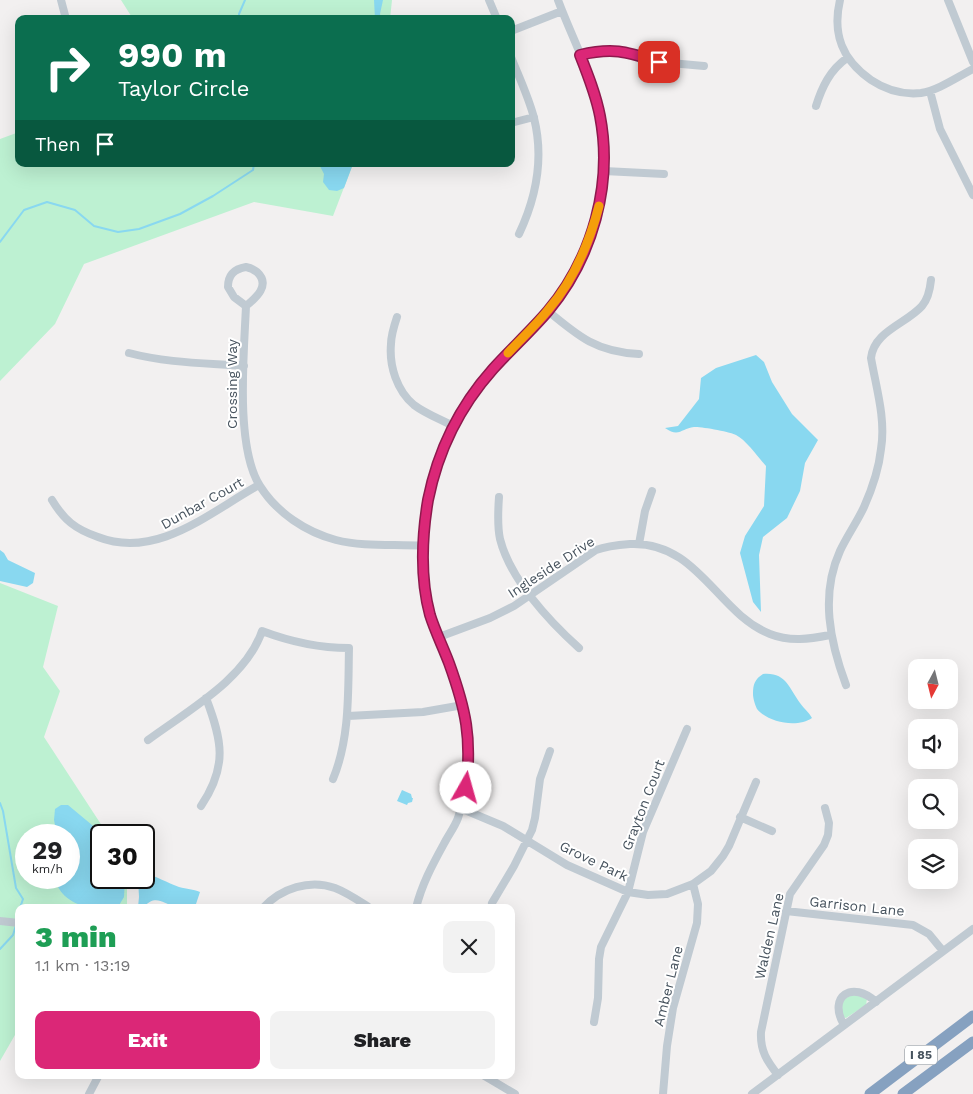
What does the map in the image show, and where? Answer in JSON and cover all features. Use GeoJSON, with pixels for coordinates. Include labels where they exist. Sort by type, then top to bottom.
{"type":"FeatureCollection","features":[{"type":"Feature","properties":{"kind":"highway","name":"I 85"},"geometry":{"type":"LineString","coordinates":[[870,1094],[973,1016]]}},
{"type":"Feature","properties":{"kind":"highway","name":"I 85"},"geometry":{"type":"LineString","coordinates":[[903,1094],[973,1042]]}},
{"type":"Feature","properties":{"kind":"street"},"geometry":{"type":"LineString","coordinates":[[61,0],[65,15]]}},
{"type":"Feature","properties":{"kind":"street"},"geometry":{"type":"LineString","coordinates":[[489,0],[495,15]]}},
{"type":"Feature","properties":{"kind":"street"},"geometry":{"type":"LineString","coordinates":[[417,904],[426,877],[458,818],[466,788],[469,748],[463,705],[430,615],[426,596],[423,570],[424,546],[427,511],[433,480],[440,455],[452,426],[476,390],[492,370],[548,311],[572,276],[586,248],[599,205],[604,171],[603,134],[600,116],[594,91],[558,0]]}},
{"type":"Feature","properties":{"kind":"street"},"geometry":{"type":"LineString","coordinates":[[840,0],[837,25],[847,58],[863,74],[886,89],[908,93],[930,91],[973,69]]}},
{"type":"Feature","properties":{"kind":"street"},"geometry":{"type":"LineString","coordinates":[[948,0],[973,62]]}},
{"type":"Feature","properties":{"kind":"street"},"geometry":{"type":"LineString","coordinates":[[515,29],[562,11]]}},
{"type":"Feature","properties":{"kind":"street"},"geometry":{"type":"LineString","coordinates":[[580,55],[610,50],[623,51],[659,62],[704,66]]}},
{"type":"Feature","properties":{"kind":"street"},"geometry":{"type":"LineString","coordinates":[[816,106],[822,88],[832,70],[847,58]]}},
{"type":"Feature","properties":{"kind":"street"},"geometry":{"type":"LineString","coordinates":[[515,67],[534,117],[538,143],[537,175],[529,213],[519,234]]}},
{"type":"Feature","properties":{"kind":"street"},"geometry":{"type":"LineString","coordinates":[[930,91],[940,129],[973,195]]}},
{"type":"Feature","properties":{"kind":"street"},"geometry":{"type":"LineString","coordinates":[[515,122],[534,117]]}},
{"type":"Feature","properties":{"kind":"street"},"geometry":{"type":"LineString","coordinates":[[604,171],[664,174]]}},
{"type":"Feature","properties":{"kind":"street"},"geometry":{"type":"LineString","coordinates":[[246,267],[252,268],[261,276],[263,282],[260,293],[246,306],[234,297],[228,287],[231,275],[235,271],[246,267]]}},
{"type":"Feature","properties":{"kind":"street"},"geometry":{"type":"LineString","coordinates":[[846,685],[830,635],[829,603],[833,570],[840,551],[864,507],[873,483],[882,447],[882,422],[871,358],[872,352],[878,340],[922,306],[928,295],[931,280]]}},
{"type":"Feature","properties":{"kind":"street","name":"Crossing Way"},"geometry":{"type":"LineString","coordinates":[[246,306],[244,366],[245,436],[259,485],[275,504],[296,522],[325,536],[357,543],[424,546]]}},
{"type":"Feature","properties":{"kind":"street"},"geometry":{"type":"LineString","coordinates":[[548,311],[575,333],[596,346],[608,350],[639,354]]}},
{"type":"Feature","properties":{"kind":"street"},"geometry":{"type":"LineString","coordinates":[[397,317],[390,342],[392,363],[397,381],[403,392],[416,406],[452,426]]}},
{"type":"Feature","properties":{"kind":"street"},"geometry":{"type":"LineString","coordinates":[[128,353],[151,359],[177,362],[244,366]]}},
{"type":"Feature","properties":{"kind":"street","name":"Dunbar Court"},"geometry":{"type":"LineString","coordinates":[[52,500],[64,518],[87,533],[106,540],[138,543],[157,540],[181,531],[259,485]]}},
{"type":"Feature","properties":{"kind":"street"},"geometry":{"type":"LineString","coordinates":[[639,544],[645,511],[652,491]]}},
{"type":"Feature","properties":{"kind":"street"},"geometry":{"type":"LineString","coordinates":[[499,497],[497,520],[500,540],[516,575],[557,628],[579,648]]}},
{"type":"Feature","properties":{"kind":"street","name":"Ingleside Drive"},"geometry":{"type":"LineString","coordinates":[[438,636],[490,618],[514,606],[596,550],[608,546],[639,544],[667,552],[686,562],[743,617],[770,634],[795,639],[830,635]]}},
{"type":"Feature","properties":{"kind":"street"},"geometry":{"type":"LineString","coordinates":[[148,740],[206,698],[234,673],[258,644],[262,631],[284,640],[311,646],[349,648],[348,716],[345,740],[334,779]]}},
{"type":"Feature","properties":{"kind":"street"},"geometry":{"type":"LineString","coordinates":[[201,806],[214,782],[220,757],[218,732],[206,698]]}},
{"type":"Feature","properties":{"kind":"street"},"geometry":{"type":"LineString","coordinates":[[348,716],[422,712],[463,705]]}},
{"type":"Feature","properties":{"kind":"street","name":"Grayton Court"},"geometry":{"type":"LineString","coordinates":[[594,1022],[598,998],[601,947],[628,892],[642,832],[687,728]]}},
{"type":"Feature","properties":{"kind":"street"},"geometry":{"type":"LineString","coordinates":[[492,904],[527,841],[535,818],[540,779],[550,751]]}},
{"type":"Feature","properties":{"kind":"street","name":"Grove Park"},"geometry":{"type":"LineString","coordinates":[[460,808],[503,826],[567,865],[628,892],[648,896],[667,894],[693,884],[711,871],[729,846],[756,782]]}},
{"type":"Feature","properties":{"kind":"street"},"geometry":{"type":"LineString","coordinates":[[413,904],[422,876],[460,808]]}},
{"type":"Feature","properties":{"kind":"street","name":"Walden Lane"},"geometry":{"type":"LineString","coordinates":[[778,1075],[764,1057],[760,1041],[790,894],[824,845],[829,823],[825,808]]}},
{"type":"Feature","properties":{"kind":"street"},"geometry":{"type":"LineString","coordinates":[[740,817],[772,831]]}},
{"type":"Feature","properties":{"kind":"street","name":"Amber Lane"},"geometry":{"type":"LineString","coordinates":[[663,1094],[667,1046],[673,1008],[697,923],[698,904],[693,884]]}},
{"type":"Feature","properties":{"kind":"street"},"geometry":{"type":"LineString","coordinates":[[267,904],[284,892],[305,885],[332,887],[364,904]]}},
{"type":"Feature","properties":{"kind":"street"},"geometry":{"type":"LineString","coordinates":[[353,904],[356,899]]}},
{"type":"Feature","properties":{"kind":"street","name":"Garrison Lane"},"geometry":{"type":"LineString","coordinates":[[786,911],[905,923],[929,934],[943,951]]}},
{"type":"Feature","properties":{"kind":"street"},"geometry":{"type":"LineString","coordinates":[[0,921],[15,923]]}},
{"type":"Feature","properties":{"kind":"street"},"geometry":{"type":"LineString","coordinates":[[752,1094],[973,929]]}},
{"type":"Feature","properties":{"kind":"street"},"geometry":{"type":"LineString","coordinates":[[844,1026],[838,1013],[839,1001],[843,996],[856,991],[864,992],[876,1002]]}},
{"type":"Feature","properties":{"kind":"street"},"geometry":{"type":"LineString","coordinates":[[89,1094],[97,1079]]}},
{"type":"Feature","properties":{"kind":"street"},"geometry":{"type":"LineString","coordinates":[[490,1079],[515,1094]]}},
{"type":"Feature","properties":{"kind":"green space"},"geometry":{"type":"Polygon","coordinates":[[[121,0],[392,0],[390,15],[130,15],[121,0]]]}},
{"type":"Feature","properties":{"kind":"green space"},"geometry":{"type":"Polygon","coordinates":[[[15,133],[15,167],[352,167],[333,216],[254,202],[84,264],[55,324],[0,381],[0,139],[15,133]]]}},
{"type":"Feature","properties":{"kind":"green space"},"geometry":{"type":"Polygon","coordinates":[[[0,583],[58,606],[43,667],[60,691],[44,737],[101,824],[90,824],[90,889],[127,889],[127,904],[15,904],[15,1035],[0,1061],[0,583]]]}},
{"type":"Feature","properties":{"kind":"green space"},"geometry":{"type":"Polygon","coordinates":[[[854,994],[867,999],[866,1005],[846,1018],[843,1017],[841,1003],[844,999],[854,994]]]}},
{"type":"Feature","properties":{"kind":"water"},"geometry":{"type":"Polygon","coordinates":[[[374,0],[383,0],[380,15],[375,15],[374,0]]]}},
{"type":"Feature","properties":{"kind":"water"},"geometry":{"type":"Polygon","coordinates":[[[320,167],[352,167],[344,188],[337,191],[329,190],[323,182],[324,174],[320,167]]]}},
{"type":"Feature","properties":{"kind":"water"},"geometry":{"type":"Polygon","coordinates":[[[756,355],[764,362],[772,382],[792,414],[818,440],[805,463],[800,491],[787,518],[763,537],[759,555],[761,612],[753,602],[740,553],[745,536],[764,506],[766,466],[740,437],[733,434],[697,427],[680,432],[670,431],[665,428],[678,426],[699,399],[701,378],[716,368],[756,355]]]}},
{"type":"Feature","properties":{"kind":"water"},"geometry":{"type":"Polygon","coordinates":[[[0,550],[8,560],[35,573],[33,583],[27,587],[0,581],[0,550]]]}},
{"type":"Feature","properties":{"kind":"water"},"geometry":{"type":"Polygon","coordinates":[[[763,674],[771,674],[782,678],[812,718],[799,723],[791,723],[776,721],[762,714],[756,707],[753,687],[758,678],[763,674]]]}},
{"type":"Feature","properties":{"kind":"water"},"geometry":{"type":"Polygon","coordinates":[[[402,790],[411,794],[413,798],[412,802],[407,805],[397,801],[402,790]]]}},
{"type":"Feature","properties":{"kind":"water"},"geometry":{"type":"Polygon","coordinates":[[[61,805],[68,805],[91,824],[90,889],[124,889],[124,897],[120,904],[78,904],[67,898],[59,889],[80,889],[80,824],[55,824],[55,809],[61,805]]]}},
{"type":"Feature","properties":{"kind":"water"},"geometry":{"type":"Polygon","coordinates":[[[155,877],[179,887],[200,892],[196,904],[168,904],[155,900],[147,904],[138,904],[139,889],[155,889],[155,877]]]}},
{"type":"Feature","properties":{"kind":"waterway"},"geometry":{"type":"LineString","coordinates":[[239,15],[245,0]]}},
{"type":"Feature","properties":{"kind":"waterway"},"geometry":{"type":"LineString","coordinates":[[0,242],[24,210],[47,202],[75,210],[94,226],[118,232],[139,229],[180,214],[213,196],[253,170],[254,167]]}},
{"type":"Feature","properties":{"kind":"waterway"},"geometry":{"type":"LineString","coordinates":[[0,803],[16,888],[23,899],[21,904]]}},
{"type":"Feature","properties":{"kind":"waterway"},"geometry":{"type":"LineString","coordinates":[[0,949],[13,935],[15,928]]}},
{"type":"Feature","properties":{"kind":"slow traffic"},"geometry":{"type":"LineString","coordinates":[[508,353],[548,311],[572,276],[581,260],[593,230],[599,206]]}},
{"type":"Feature","properties":{"kind":"route"},"geometry":{"type":"LineString","coordinates":[[466,788],[469,748],[463,705],[430,615],[423,570],[427,511],[433,480],[440,455],[452,426],[492,370],[548,311],[559,296],[581,260],[593,230],[604,171],[603,134],[596,97],[580,55],[598,51],[623,51],[659,62]]}}]}
